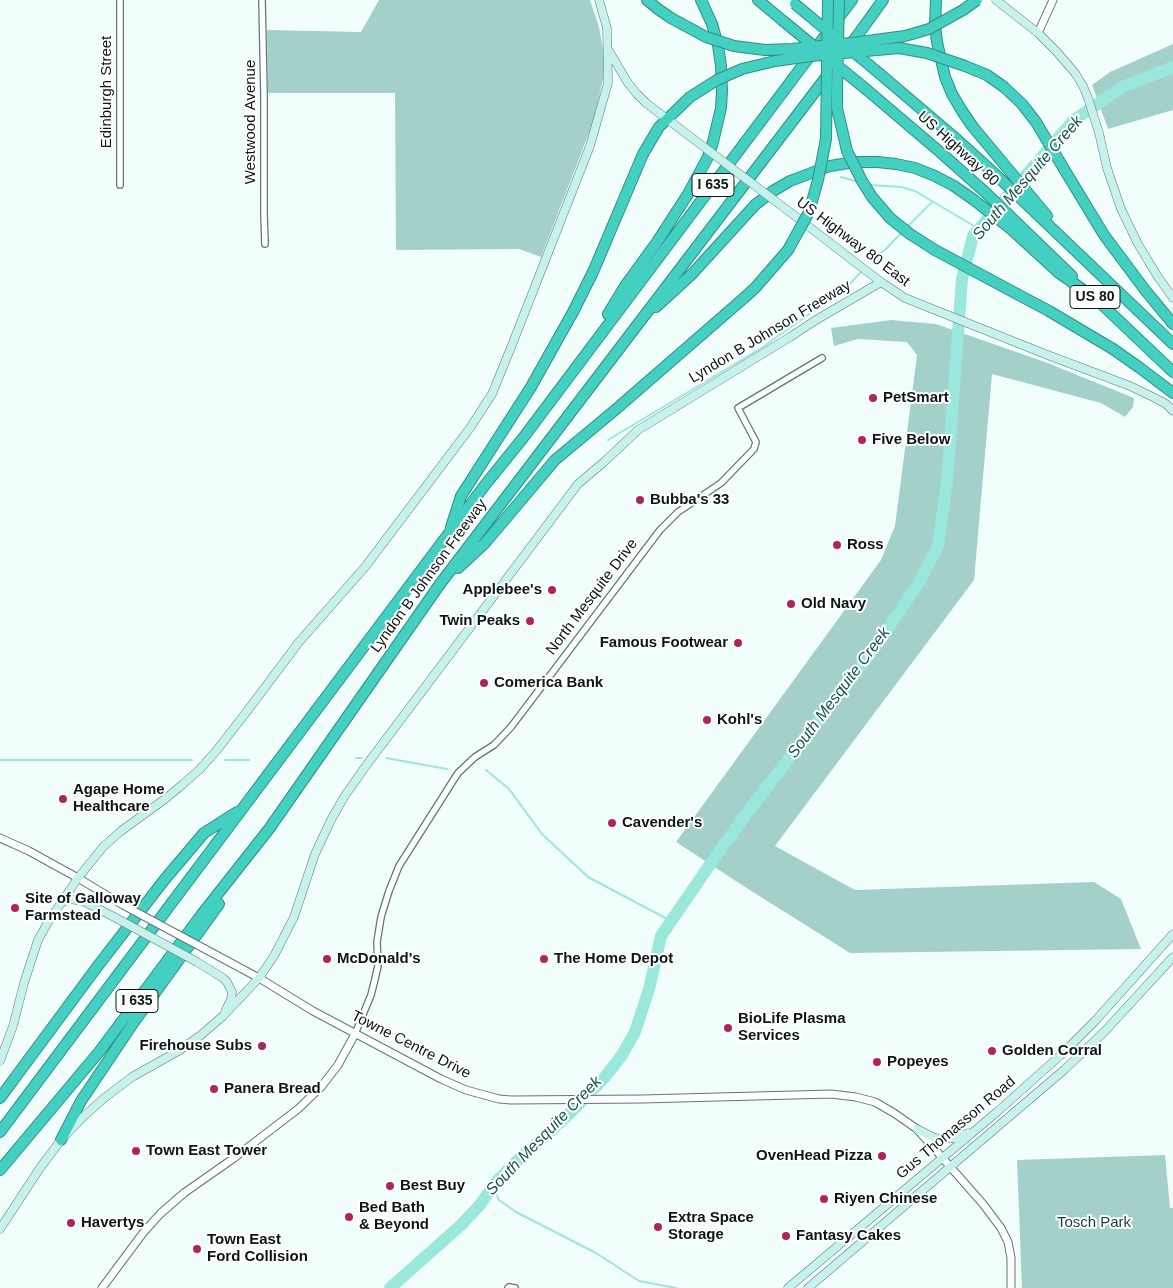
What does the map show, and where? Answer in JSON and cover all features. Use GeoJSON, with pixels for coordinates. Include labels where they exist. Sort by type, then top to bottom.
{"type":"FeatureCollection","features":[{"type":"Feature","properties":{"kind":"highway"},"geometry":{"type":"LineString","coordinates":[[647,0],[671,18],[706,37],[734,46],[765,50],[792,49],[905,36],[929,29],[977,0]]}},
{"type":"Feature","properties":{"kind":"highway"},"geometry":{"type":"LineString","coordinates":[[574,369],[625,286],[657,242],[688,194],[711,149],[721,108],[721,66],[712,24],[701,0]]}},
{"type":"Feature","properties":{"kind":"highway","name":"US Highway 80"},"geometry":{"type":"LineString","coordinates":[[758,0],[940,152],[985,192],[1014,226]]}},
{"type":"Feature","properties":{"kind":"highway"},"geometry":{"type":"LineString","coordinates":[[440,584],[485,543],[555,460],[744,298],[788,250],[809,212],[818,180],[826,139],[828,0]]}},
{"type":"Feature","properties":{"kind":"highway"},"geometry":{"type":"LineString","coordinates":[[839,0],[837,108],[847,151],[872,197],[890,218],[910,234],[935,250],[1050,311],[1113,349],[1173,393]]}},
{"type":"Feature","properties":{"kind":"highway","name":"Lyndon B Johnson Freeway"},"geometry":{"type":"LineString","coordinates":[[0,1132],[852,0]]}},
{"type":"Feature","properties":{"kind":"highway","name":"Lyndon B Johnson Freeway"},"geometry":{"type":"LineString","coordinates":[[0,1170],[99,1052],[270,828],[440,584],[884,0]]}},
{"type":"Feature","properties":{"kind":"highway"},"geometry":{"type":"LineString","coordinates":[[936,0],[935,25],[937,42],[952,94],[973,127],[1034,205]]}},
{"type":"Feature","properties":{"kind":"highway","name":"US Highway 80"},"geometry":{"type":"LineString","coordinates":[[792,2],[1034,205]]}},
{"type":"Feature","properties":{"kind":"highway"},"geometry":{"type":"LineString","coordinates":[[449,535],[462,496],[543,368],[573,312],[593,272],[643,154],[659,127],[690,97],[717,80],[742,69],[802,57],[899,48],[927,53],[987,75],[1004,87],[1022,104],[1036,122],[1109,242],[1173,324]]}},
{"type":"Feature","properties":{"kind":"highway"},"geometry":{"type":"LineString","coordinates":[[637,324],[692,274],[755,205],[790,181],[830,166],[854,162],[877,162],[915,168],[954,186],[1014,226]]}},
{"type":"Feature","properties":{"kind":"highway","name":"US 80"},"geometry":{"type":"LineString","coordinates":[[1034,205],[1069,244],[1173,344]]}},
{"type":"Feature","properties":{"kind":"highway","name":"US 80"},"geometry":{"type":"LineString","coordinates":[[1014,226],[1059,272],[1098,300],[1173,372]]}},
{"type":"Feature","properties":{"kind":"highway"},"geometry":{"type":"LineString","coordinates":[[0,1098],[165,879],[204,833],[244,807]]}},
{"type":"Feature","properties":{"kind":"highway"},"geometry":{"type":"LineString","coordinates":[[61,1140],[82,1101],[124,1038],[218,906],[270,828]]}},
{"type":"Feature","properties":{"kind":"main road","name":"US Highway 80 East"},"geometry":{"type":"LineString","coordinates":[[599,0],[607,28],[608,50],[628,83],[646,104],[881,282],[905,298],[922,306],[1130,386],[1166,404],[1173,411]]}},
{"type":"Feature","properties":{"kind":"main road"},"geometry":{"type":"LineString","coordinates":[[996,0],[1038,33],[1056,51],[1083,86],[1099,133],[1112,182],[1129,227],[1158,277],[1173,298]]}},
{"type":"Feature","properties":{"kind":"main road"},"geometry":{"type":"LineString","coordinates":[[0,1061],[13,1026],[31,960],[42,934],[59,904],[78,878],[103,847],[121,831],[177,790],[217,750],[299,642],[365,567],[470,428],[492,394],[590,146],[608,83],[608,50]]}},
{"type":"Feature","properties":{"kind":"main road","name":"Lyndon B Johnson Freeway"},"geometry":{"type":"LineString","coordinates":[[0,1229],[40,1168],[61,1140],[83,1117],[132,1077],[196,1039],[223,1016],[259,978],[274,956],[294,917],[315,854],[344,797],[578,484],[638,430],[881,282]]}},
{"type":"Feature","properties":{"kind":"main road"},"geometry":{"type":"LineString","coordinates":[[59,904],[69,899],[83,901],[223,978],[228,982],[232,992],[231,999],[223,1016]]}},
{"type":"Feature","properties":{"kind":"main road","name":"Gus Thomasson Road"},"geometry":{"type":"LineString","coordinates":[[788,1288],[977,1129],[1063,1053],[1095,1021],[1173,934]]}},
{"type":"Feature","properties":{"kind":"main road","name":"Gus Thomasson Road"},"geometry":{"type":"LineString","coordinates":[[808,1288],[1064,1070],[1105,1031],[1173,956]]}},
{"type":"Feature","properties":{"kind":"main road"},"geometry":{"type":"LineString","coordinates":[[1095,1021],[1105,1031]]}},
{"type":"Feature","properties":{"kind":"main road"},"geometry":{"type":"LineString","coordinates":[[1024,1088],[1032,1097]]}},
{"type":"Feature","properties":{"kind":"main road"},"geometry":{"type":"LineString","coordinates":[[917,1129],[935,1138],[950,1139],[977,1129]]}},
{"type":"Feature","properties":{"kind":"main road"},"geometry":{"type":"LineString","coordinates":[[829,1253],[838,1263]]}},
{"type":"Feature","properties":{"kind":"street","name":"Edinburgh Street"},"geometry":{"type":"LineString","coordinates":[[120,0],[120,185]]}},
{"type":"Feature","properties":{"kind":"street","name":"Westwood Avenue"},"geometry":{"type":"LineString","coordinates":[[262,0],[264,215],[266,244]]}},
{"type":"Feature","properties":{"kind":"street"},"geometry":{"type":"LineString","coordinates":[[1038,33],[1053,0]]}},
{"type":"Feature","properties":{"kind":"street","name":"North Mesquite Drive"},"geometry":{"type":"LineString","coordinates":[[102,1288],[143,1232],[160,1214],[184,1193],[298,1109],[321,1087],[338,1065],[356,1034],[371,995],[378,966],[377,942],[381,917],[399,866],[458,773],[475,757],[494,744],[510,727],[660,530],[678,512],[721,482],[754,449],[756,442],[738,408],[822,358]]}},
{"type":"Feature","properties":{"kind":"street","name":"Towne Centre Drive"},"geometry":{"type":"LineString","coordinates":[[0,838],[29,851],[123,905],[259,978],[313,1011],[441,1079],[466,1090],[499,1099],[511,1100],[831,1094],[856,1097],[875,1102],[917,1129],[983,1204],[1001,1228],[1008,1242],[1011,1258],[1012,1288]]}},
{"type":"Feature","properties":{"kind":"green space"},"geometry":{"type":"Polygon","coordinates":[[[379,0],[590,0],[599,27],[604,55],[603,79],[594,120],[541,257],[519,249],[396,250],[395,93],[268,93],[267,30],[361,32],[379,0]]]}},
{"type":"Feature","properties":{"kind":"green space"},"geometry":{"type":"Polygon","coordinates":[[[1173,44],[1173,110],[1108,129],[1092,85],[1110,72],[1173,44]]]}},
{"type":"Feature","properties":{"kind":"green space"},"geometry":{"type":"Polygon","coordinates":[[[891,320],[936,324],[1045,362],[1134,398],[1133,407],[1125,417],[1101,403],[992,374],[974,580],[775,846],[855,890],[1094,882],[1121,899],[1141,949],[850,953],[676,842],[881,560],[895,526],[917,355],[907,342],[858,339],[834,346],[831,328],[891,320]]]}},
{"type":"Feature","properties":{"kind":"green space","name":"Tosch Park"},"geometry":{"type":"Polygon","coordinates":[[[1165,1155],[1170,1208],[1173,1208],[1173,1288],[1022,1288],[1017,1160],[1165,1155]]]}},
{"type":"Feature","properties":{"kind":"waterway","name":"South Mesquite Creek"},"geometry":{"type":"LineString","coordinates":[[390,1288],[460,1226],[479,1206],[497,1181],[569,1114],[605,1077],[622,1055],[635,1032],[649,989],[661,936],[747,813],[876,646],[921,579],[938,546],[947,482],[962,279],[973,236],[1074,120],[1122,87],[1173,67]]}},
{"type":"Feature","properties":{"kind":"waterway"},"geometry":{"type":"LineString","coordinates":[[841,177],[858,182]]}},
{"type":"Feature","properties":{"kind":"waterway"},"geometry":{"type":"LineString","coordinates":[[870,185],[901,187],[915,191],[979,229]]}},
{"type":"Feature","properties":{"kind":"waterway"},"geometry":{"type":"LineString","coordinates":[[907,227],[932,202]]}},
{"type":"Feature","properties":{"kind":"waterway"},"geometry":{"type":"LineString","coordinates":[[874,257],[885,250],[902,232]]}},
{"type":"Feature","properties":{"kind":"waterway"},"geometry":{"type":"LineString","coordinates":[[608,440],[763,347],[847,287],[860,273]]}},
{"type":"Feature","properties":{"kind":"waterway"},"geometry":{"type":"LineString","coordinates":[[356,758],[362,758]]}},
{"type":"Feature","properties":{"kind":"waterway"},"geometry":{"type":"LineString","coordinates":[[386,758],[447,769]]}},
{"type":"Feature","properties":{"kind":"waterway"},"geometry":{"type":"LineString","coordinates":[[0,760],[192,760]]}},
{"type":"Feature","properties":{"kind":"waterway"},"geometry":{"type":"LineString","coordinates":[[225,760],[249,760]]}},
{"type":"Feature","properties":{"kind":"waterway"},"geometry":{"type":"LineString","coordinates":[[486,770],[509,789],[542,834],[588,877],[671,921]]}},
{"type":"Feature","properties":{"kind":"waterway"},"geometry":{"type":"LineString","coordinates":[[497,1181],[495,1191],[499,1200],[516,1212],[596,1253],[639,1281],[676,1288]]}},
{"type":"Feature","properties":{"kind":"place","name":"PetSmart"},"geometry":{"type":"Point","coordinates":[873,398]}},
{"type":"Feature","properties":{"kind":"place","name":"Five Below"},"geometry":{"type":"Point","coordinates":[862,440]}},
{"type":"Feature","properties":{"kind":"place","name":"Bubba's 33"},"geometry":{"type":"Point","coordinates":[640,500]}},
{"type":"Feature","properties":{"kind":"place","name":"Ross"},"geometry":{"type":"Point","coordinates":[837,545]}},
{"type":"Feature","properties":{"kind":"place","name":"Applebee's"},"geometry":{"type":"Point","coordinates":[552,590]}},
{"type":"Feature","properties":{"kind":"place","name":"Old Navy"},"geometry":{"type":"Point","coordinates":[791,604]}},
{"type":"Feature","properties":{"kind":"place","name":"Twin Peaks"},"geometry":{"type":"Point","coordinates":[530,621]}},
{"type":"Feature","properties":{"kind":"place","name":"Famous Footwear"},"geometry":{"type":"Point","coordinates":[738,643]}},
{"type":"Feature","properties":{"kind":"place","name":"Comerica Bank"},"geometry":{"type":"Point","coordinates":[484,683]}},
{"type":"Feature","properties":{"kind":"place","name":"Kohl's"},"geometry":{"type":"Point","coordinates":[707,720]}},
{"type":"Feature","properties":{"kind":"place","name":"Agape Home Healthcare"},"geometry":{"type":"Point","coordinates":[63,799]}},
{"type":"Feature","properties":{"kind":"place","name":"Cavender's"},"geometry":{"type":"Point","coordinates":[612,823]}},
{"type":"Feature","properties":{"kind":"place","name":"Site of Galloway Farmstead"},"geometry":{"type":"Point","coordinates":[15,908]}},
{"type":"Feature","properties":{"kind":"place","name":"McDonald's"},"geometry":{"type":"Point","coordinates":[327,959]}},
{"type":"Feature","properties":{"kind":"place","name":"The Home Depot"},"geometry":{"type":"Point","coordinates":[544,959]}},
{"type":"Feature","properties":{"kind":"place","name":"BioLife Plasma Services"},"geometry":{"type":"Point","coordinates":[728,1028]}},
{"type":"Feature","properties":{"kind":"place","name":"Firehouse Subs"},"geometry":{"type":"Point","coordinates":[262,1046]}},
{"type":"Feature","properties":{"kind":"place","name":"Golden Corral"},"geometry":{"type":"Point","coordinates":[992,1051]}},
{"type":"Feature","properties":{"kind":"place","name":"Popeyes"},"geometry":{"type":"Point","coordinates":[877,1062]}},
{"type":"Feature","properties":{"kind":"place","name":"Panera Bread"},"geometry":{"type":"Point","coordinates":[214,1089]}},
{"type":"Feature","properties":{"kind":"place","name":"Town East Tower"},"geometry":{"type":"Point","coordinates":[136,1151]}},
{"type":"Feature","properties":{"kind":"place","name":"OvenHead Pizza"},"geometry":{"type":"Point","coordinates":[882,1156]}},
{"type":"Feature","properties":{"kind":"place","name":"Best Buy"},"geometry":{"type":"Point","coordinates":[390,1186]}},
{"type":"Feature","properties":{"kind":"place","name":"Riyen Chinese"},"geometry":{"type":"Point","coordinates":[824,1199]}},
{"type":"Feature","properties":{"kind":"place","name":"Bed Bath & Beyond"},"geometry":{"type":"Point","coordinates":[349,1217]}},
{"type":"Feature","properties":{"kind":"place","name":"Havertys"},"geometry":{"type":"Point","coordinates":[71,1223]}},
{"type":"Feature","properties":{"kind":"place","name":"Extra Space Storage"},"geometry":{"type":"Point","coordinates":[658,1227]}},
{"type":"Feature","properties":{"kind":"place","name":"Fantasy Cakes"},"geometry":{"type":"Point","coordinates":[786,1236]}},
{"type":"Feature","properties":{"kind":"place","name":"Town East Ford Collision"},"geometry":{"type":"Point","coordinates":[197,1249]}}]}
